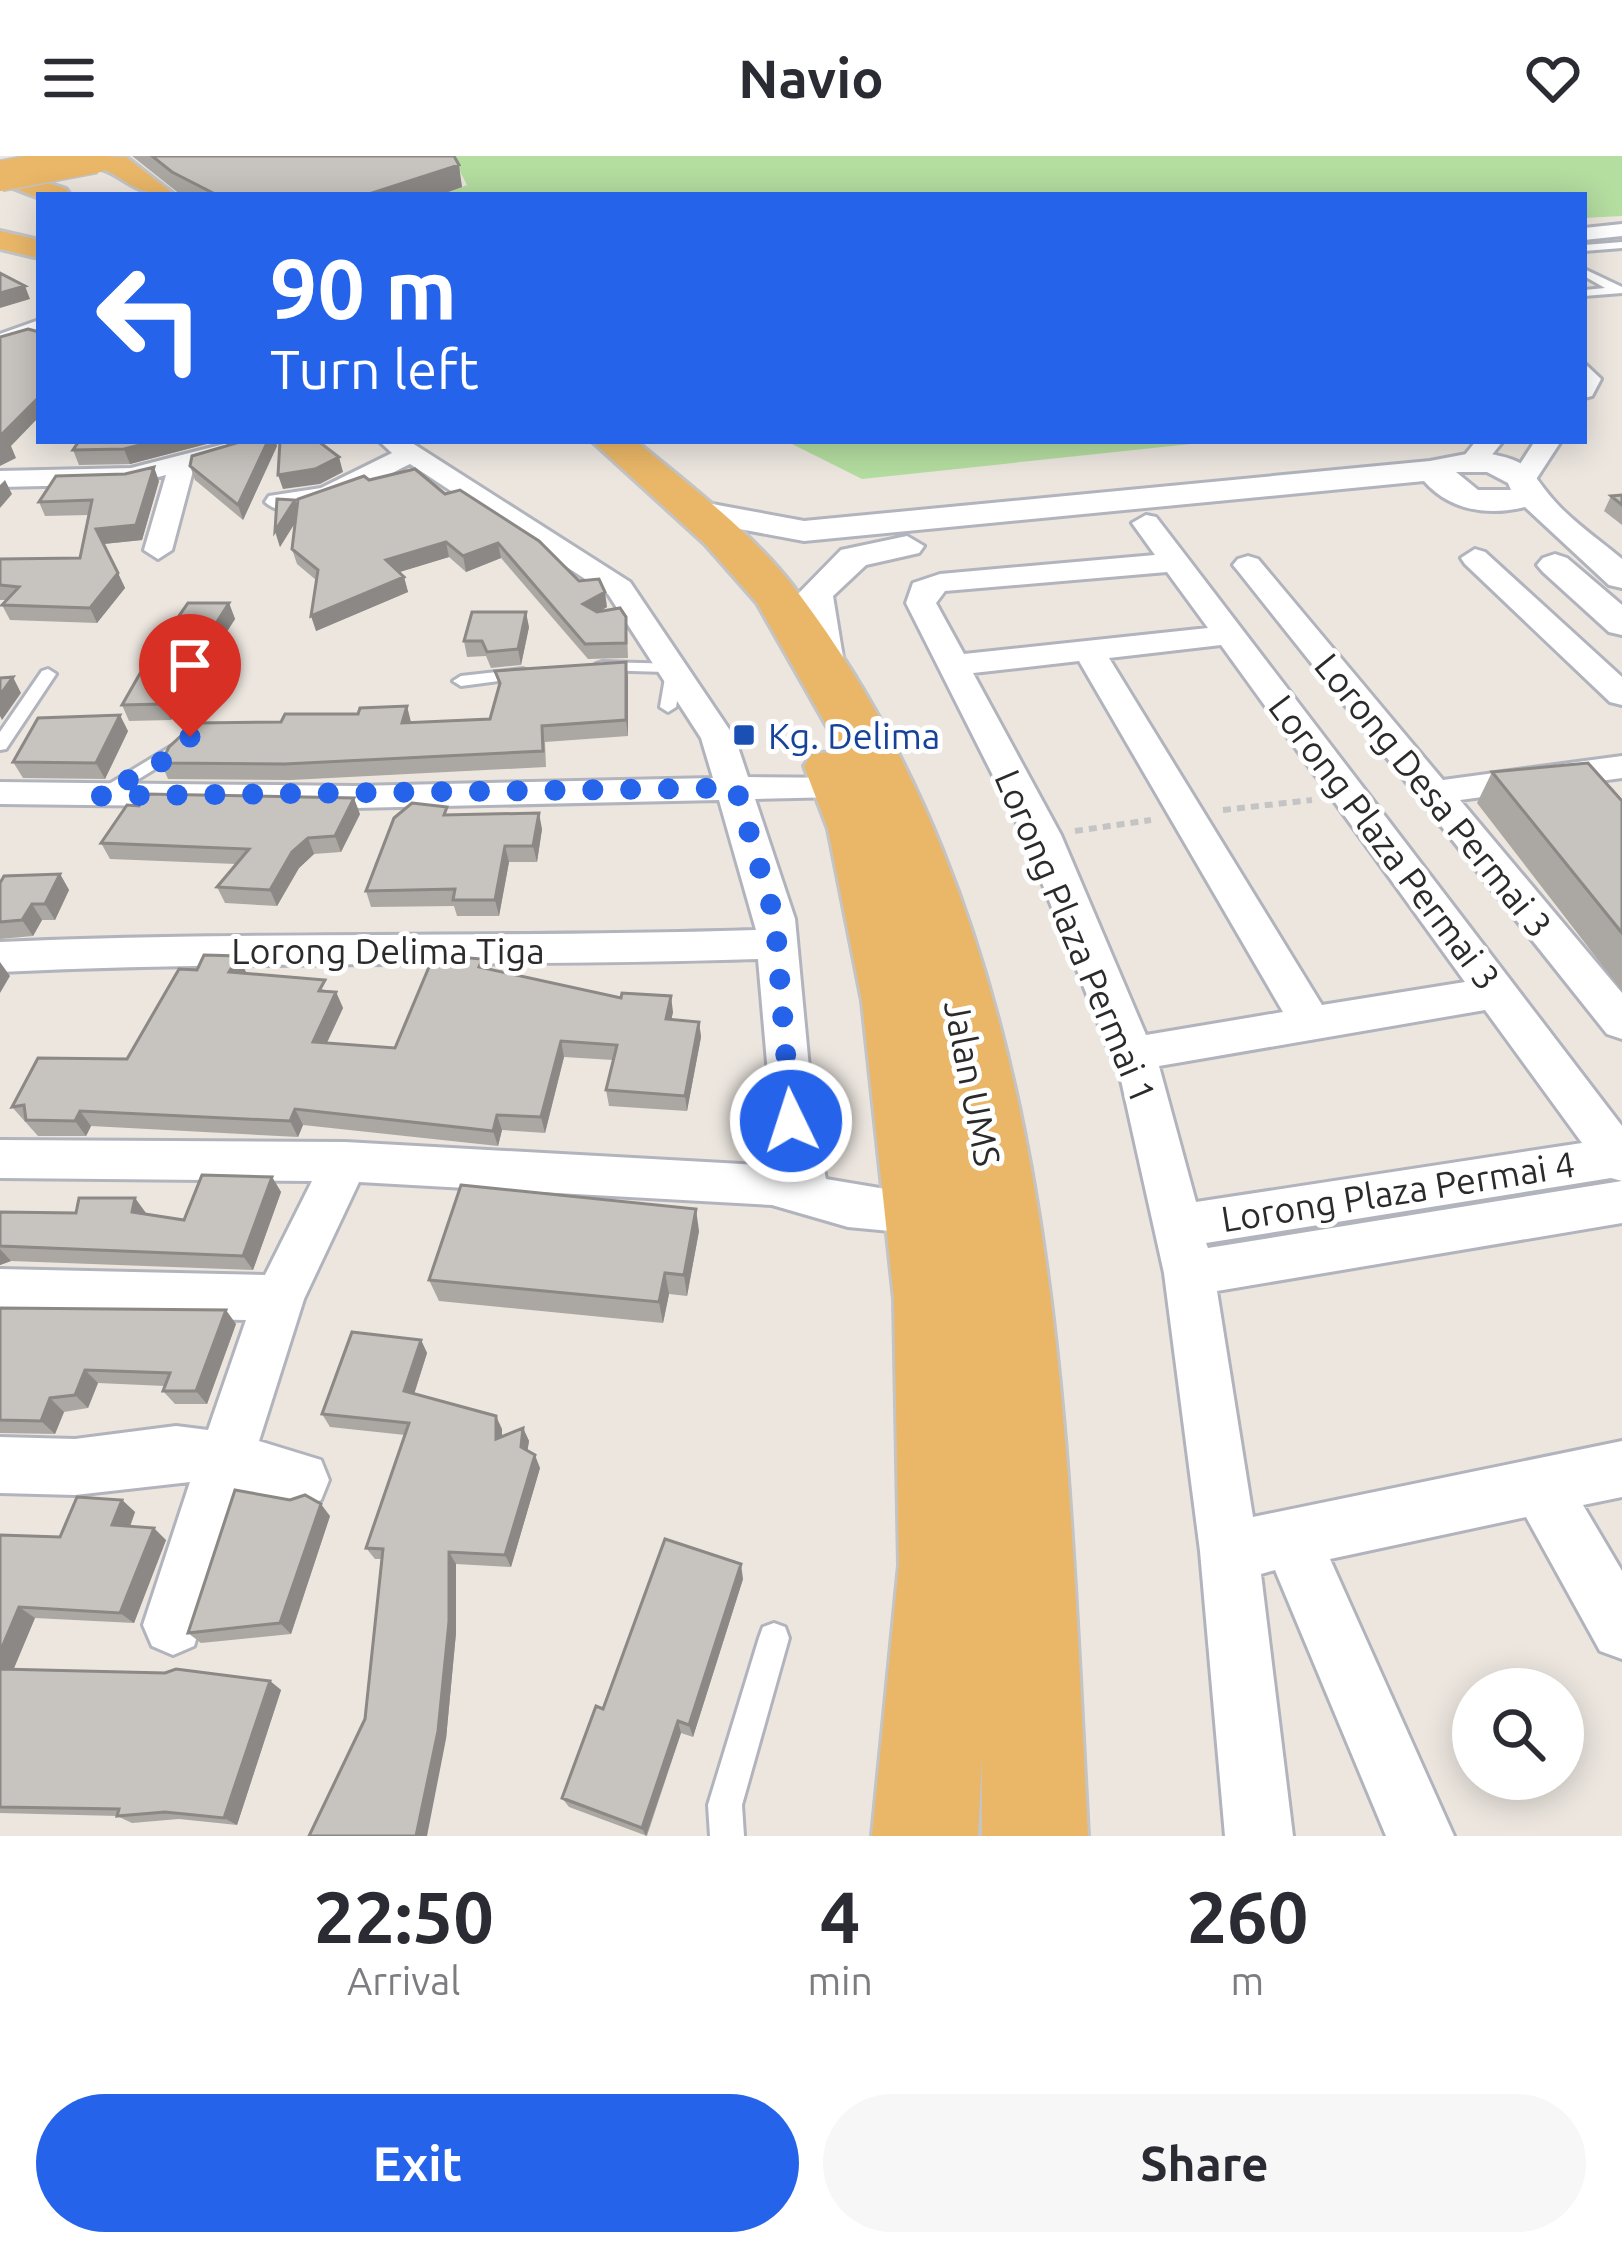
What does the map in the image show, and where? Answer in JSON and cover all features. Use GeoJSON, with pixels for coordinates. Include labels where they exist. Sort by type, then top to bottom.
{"type":"FeatureCollection","features":[{"type":"Feature","properties":{"kind":"highway"},"geometry":{"type":"LineString","coordinates":[[0,174],[62,156]]}},
{"type":"Feature","properties":{"kind":"highway"},"geometry":{"type":"LineString","coordinates":[[0,174],[95,158],[117,163],[157,192]]}},
{"type":"Feature","properties":{"kind":"highway"},"geometry":{"type":"LineString","coordinates":[[0,174],[48,192]]}},
{"type":"Feature","properties":{"kind":"highway"},"geometry":{"type":"LineString","coordinates":[[0,192],[36,206]]}},
{"type":"Feature","properties":{"kind":"highway"},"geometry":{"type":"LineString","coordinates":[[0,240],[36,248]]}},
{"type":"Feature","properties":{"kind":"highway","name":"Jalan UMS"},"geometry":{"type":"LineString","coordinates":[[571,444],[648,505],[712,572],[770,652],[840,786],[857,829],[895,1001],[934,1299],[945,1565],[925,1836]]}},
{"type":"Feature","properties":{"kind":"highway","name":"Jalan UMS"},"geometry":{"type":"LineString","coordinates":[[616,444],[696,512],[777,597],[864,741],[927,887],[976,1064],[1021,1372],[1035,1836]]}},
{"type":"Feature","properties":{"kind":"street"},"geometry":{"type":"LineString","coordinates":[[1587,234],[1622,230]]}},
{"type":"Feature","properties":{"kind":"street"},"geometry":{"type":"LineString","coordinates":[[0,342],[36,328]]}},
{"type":"Feature","properties":{"kind":"street"},"geometry":{"type":"LineString","coordinates":[[0,479],[100,479],[182,465],[256,444]]}},
{"type":"Feature","properties":{"kind":"street"},"geometry":{"type":"LineString","coordinates":[[696,512],[804,531],[1456,487],[1517,500],[1526,496],[1526,480],[1546,444]]}},
{"type":"Feature","properties":{"kind":"street"},"geometry":{"type":"LineString","coordinates":[[279,502],[323,498],[401,448],[564,548],[619,588],[627,613],[671,687],[718,738],[736,788],[772,906],[791,1121],[805,1194]]}},
{"type":"Feature","properties":{"kind":"street"},"geometry":{"type":"LineString","coordinates":[[1622,578],[1545,512],[1526,480],[1482,451],[1451,463],[1456,487],[1622,624]]}},
{"type":"Feature","properties":{"kind":"street"},"geometry":{"type":"LineString","coordinates":[[158,550],[182,465]]}},
{"type":"Feature","properties":{"kind":"street"},"geometry":{"type":"LineString","coordinates":[[825,670],[815,595],[838,564],[870,549],[1456,487]]}},
{"type":"Feature","properties":{"kind":"street","name":"Lorong Plaza Permai 3"},"geometry":{"type":"LineString","coordinates":[[1146,523],[1497,992],[1621,1174]]}},
{"type":"Feature","properties":{"kind":"street"},"geometry":{"type":"LineString","coordinates":[[1475,558],[1622,695]]}},
{"type":"Feature","properties":{"kind":"street","name":"Lorong Plaza Permai 1"},"geometry":{"type":"LineString","coordinates":[[1176,562],[930,586],[921,592],[921,603],[1042,836],[1132,1054],[1183,1250],[1229,1551],[1259,1836]]}},
{"type":"Feature","properties":{"kind":"street","name":"Lorong Desa Permai 3"},"geometry":{"type":"LineString","coordinates":[[1248,566],[1622,1023]]}},
{"type":"Feature","properties":{"kind":"street"},"geometry":{"type":"LineString","coordinates":[[954,665],[1230,635]]}},
{"type":"Feature","properties":{"kind":"street"},"geometry":{"type":"LineString","coordinates":[[1089,650],[1311,1023]]}},
{"type":"Feature","properties":{"kind":"street"},"geometry":{"type":"LineString","coordinates":[[1431,793],[1622,767]]}},
{"type":"Feature","properties":{"kind":"street"},"geometry":{"type":"LineString","coordinates":[[0,793],[98,796],[840,786]]}},
{"type":"Feature","properties":{"kind":"street","name":"Lorong Delima Tiga"},"geometry":{"type":"LineString","coordinates":[[0,957],[150,950],[776,944]]}},
{"type":"Feature","properties":{"kind":"street"},"geometry":{"type":"LineString","coordinates":[[1132,1054],[1497,992]]}},
{"type":"Feature","properties":{"kind":"street"},"geometry":{"type":"LineString","coordinates":[[0,1159],[345,1162],[772,1185],[848,1206],[922,1213]]}},
{"type":"Feature","properties":{"kind":"street"},"geometry":{"type":"LineString","coordinates":[[173,1625],[279,1298],[345,1162]]}},
{"type":"Feature","properties":{"kind":"street","name":"Lorong Plaza Permai 4"},"geometry":{"type":"LineString","coordinates":[[1183,1250],[1621,1174]]}},
{"type":"Feature","properties":{"kind":"street"},"geometry":{"type":"LineString","coordinates":[[0,1292],[279,1298]]}},
{"type":"Feature","properties":{"kind":"street"},"geometry":{"type":"LineString","coordinates":[[0,1465],[75,1467],[176,1454],[225,1460],[301,1480]]}},
{"type":"Feature","properties":{"kind":"street"},"geometry":{"type":"LineString","coordinates":[[1229,1551],[1622,1469]]}},
{"type":"Feature","properties":{"kind":"street"},"geometry":{"type":"LineString","coordinates":[[1540,1487],[1622,1629]]}},
{"type":"Feature","properties":{"kind":"street"},"geometry":{"type":"LineString","coordinates":[[1291,1538],[1420,1836]]}},
{"type":"Feature","properties":{"kind":"lane"},"geometry":{"type":"LineString","coordinates":[[1587,248],[1622,245]]}},
{"type":"Feature","properties":{"kind":"lane"},"geometry":{"type":"LineString","coordinates":[[1587,274],[1619,290]]}},
{"type":"Feature","properties":{"kind":"lane"},"geometry":{"type":"LineString","coordinates":[[1587,293],[1619,290]]}},
{"type":"Feature","properties":{"kind":"lane"},"geometry":{"type":"LineString","coordinates":[[582,668],[671,687]]}},
{"type":"Feature","properties":{"kind":"lane"},"geometry":{"type":"LineString","coordinates":[[461,681],[539,672]]}},
{"type":"Feature","properties":{"kind":"lane"},"geometry":{"type":"LineString","coordinates":[[0,745],[48,674]]}},
{"type":"Feature","properties":{"kind":"lane"},"geometry":{"type":"LineString","coordinates":[[98,796],[160,763],[190,737]]}},
{"type":"Feature","properties":{"kind":"lane"},"geometry":{"type":"LineString","coordinates":[[727,1836],[725,1805],[750,1734],[774,1638]]}},
{"type":"Feature","properties":{"kind":"path"},"geometry":{"type":"LineString","coordinates":[[1042,836],[1352,795]]}},
{"type":"Feature","properties":{"kind":"green space"},"geometry":{"type":"Polygon","coordinates":[[[452,156],[1622,156],[1622,216],[1587,218],[1587,192],[449,192],[467,185],[452,156]]]}},
{"type":"Feature","properties":{"kind":"green space"},"geometry":{"type":"Polygon","coordinates":[[[792,444],[1191,444],[862,479],[792,444]]]}},
{"type":"Feature","properties":{"kind":"building"},"geometry":{"type":"Polygon","coordinates":[[[152,156],[454,156],[459,165],[375,192],[211,192],[152,156]]]}},
{"type":"Feature","properties":{"kind":"building"},"geometry":{"type":"Polygon","coordinates":[[[0,273],[25,286],[0,293],[0,273]]]}},
{"type":"Feature","properties":{"kind":"building"},"geometry":{"type":"Polygon","coordinates":[[[36,331],[36,400],[0,436],[0,337],[36,331]]]}},
{"type":"Feature","properties":{"kind":"building"},"geometry":{"type":"Polygon","coordinates":[[[77,444],[144,444],[124,449],[73,450],[77,444]]]}},
{"type":"Feature","properties":{"kind":"building"},"geometry":{"type":"Polygon","coordinates":[[[233,444],[267,444],[238,505],[190,466],[192,456],[233,444]]]}},
{"type":"Feature","properties":{"kind":"building"},"geometry":{"type":"Polygon","coordinates":[[[280,444],[322,444],[339,457],[315,469],[278,475],[280,444]]]}},
{"type":"Feature","properties":{"kind":"building"},"geometry":{"type":"Polygon","coordinates":[[[154,467],[136,525],[96,529],[118,573],[90,608],[2,605],[19,587],[0,585],[0,559],[80,558],[92,500],[39,502],[56,476],[125,474],[154,467]]]}},
{"type":"Feature","properties":{"kind":"building"},"geometry":{"type":"Polygon","coordinates":[[[415,469],[445,494],[460,490],[539,541],[579,581],[599,579],[605,592],[583,604],[597,612],[620,608],[626,617],[626,643],[585,644],[498,543],[463,556],[446,542],[386,560],[404,577],[311,616],[318,570],[292,549],[298,499],[364,476],[369,480],[415,469]]]}},
{"type":"Feature","properties":{"kind":"building"},"geometry":{"type":"Polygon","coordinates":[[[277,499],[295,500],[275,531],[277,499]]]}},
{"type":"Feature","properties":{"kind":"building"},"geometry":{"type":"Polygon","coordinates":[[[188,603],[229,603],[206,639],[165,636],[188,603]]]}},
{"type":"Feature","properties":{"kind":"building"},"geometry":{"type":"Polygon","coordinates":[[[472,612],[526,612],[518,649],[487,652],[482,641],[464,641],[472,612]]]}},
{"type":"Feature","properties":{"kind":"building"},"geometry":{"type":"Polygon","coordinates":[[[626,662],[626,720],[542,726],[543,751],[285,764],[161,763],[169,747],[195,723],[281,722],[285,714],[358,714],[360,708],[407,706],[402,723],[490,719],[500,683],[495,671],[626,662]]]}},
{"type":"Feature","properties":{"kind":"building"},"geometry":{"type":"Polygon","coordinates":[[[182,667],[163,704],[122,705],[142,670],[182,667]]]}},
{"type":"Feature","properties":{"kind":"building"},"geometry":{"type":"Polygon","coordinates":[[[13,677],[0,695],[0,678],[13,677]]]}},
{"type":"Feature","properties":{"kind":"building"},"geometry":{"type":"Polygon","coordinates":[[[120,715],[96,763],[13,762],[38,718],[120,715]]]}},
{"type":"Feature","properties":{"kind":"building"},"geometry":{"type":"Polygon","coordinates":[[[1588,763],[1622,801],[1622,933],[1492,772],[1588,763]]]}},
{"type":"Feature","properties":{"kind":"building"},"geometry":{"type":"Polygon","coordinates":[[[145,794],[354,798],[335,836],[308,838],[292,852],[270,890],[217,887],[249,849],[101,843],[127,805],[139,806],[145,794]]]}},
{"type":"Feature","properties":{"kind":"building"},"geometry":{"type":"Polygon","coordinates":[[[412,803],[447,807],[444,815],[539,813],[533,846],[505,846],[495,900],[453,900],[455,889],[366,891],[394,818],[412,803]]]}},
{"type":"Feature","properties":{"kind":"building"},"geometry":{"type":"Polygon","coordinates":[[[60,874],[45,904],[32,904],[22,920],[0,922],[4,876],[60,874]]]}},
{"type":"Feature","properties":{"kind":"building"},"geometry":{"type":"Polygon","coordinates":[[[204,955],[239,956],[229,972],[325,980],[319,991],[336,992],[313,1042],[395,1048],[434,955],[482,959],[479,967],[621,998],[622,993],[671,996],[666,1019],[699,1022],[685,1096],[606,1090],[617,1045],[561,1041],[541,1117],[497,1115],[493,1131],[295,1109],[290,1121],[80,1111],[75,1121],[26,1120],[24,1105],[12,1107],[38,1058],[127,1059],[179,969],[197,970],[204,955]]]}},
{"type":"Feature","properties":{"kind":"building"},"geometry":{"type":"Polygon","coordinates":[[[202,1175],[272,1177],[243,1256],[0,1246],[0,1212],[76,1213],[79,1198],[135,1198],[132,1212],[184,1220],[202,1175]]]}},
{"type":"Feature","properties":{"kind":"building"},"geometry":{"type":"Polygon","coordinates":[[[461,1185],[696,1209],[684,1275],[665,1273],[659,1302],[429,1280],[461,1185]]]}},
{"type":"Feature","properties":{"kind":"building"},"geometry":{"type":"Polygon","coordinates":[[[0,1308],[226,1310],[196,1391],[163,1391],[170,1373],[85,1370],[75,1395],[50,1398],[41,1421],[0,1420],[0,1308]]]}},
{"type":"Feature","properties":{"kind":"building"},"geometry":{"type":"Polygon","coordinates":[[[352,1332],[421,1340],[404,1391],[496,1416],[496,1439],[523,1428],[521,1447],[535,1455],[505,1555],[449,1552],[449,1622],[438,1731],[416,1836],[309,1836],[365,1719],[383,1549],[366,1548],[409,1423],[322,1414],[352,1332]]]}},
{"type":"Feature","properties":{"kind":"building"},"geometry":{"type":"Polygon","coordinates":[[[235,1490],[290,1500],[305,1495],[321,1504],[280,1623],[188,1633],[235,1490]]]}},
{"type":"Feature","properties":{"kind":"building"},"geometry":{"type":"Polygon","coordinates":[[[77,1497],[122,1500],[112,1525],[154,1528],[120,1613],[19,1607],[0,1652],[0,1535],[60,1537],[77,1497]]]}},
{"type":"Feature","properties":{"kind":"building"},"geometry":{"type":"Polygon","coordinates":[[[665,1539],[741,1564],[689,1725],[678,1721],[642,1828],[562,1798],[596,1706],[603,1709],[665,1539]]]}},
{"type":"Feature","properties":{"kind":"building"},"geometry":{"type":"Polygon","coordinates":[[[0,1669],[165,1673],[176,1669],[270,1681],[224,1818],[165,1812],[117,1816],[119,1809],[0,1807],[0,1669]]]}},
{"type":"Feature","properties":{"kind":"place","name":"Kg. Delima"},"geometry":{"type":"Point","coordinates":[744,735]}},
{"type":"Feature","properties":{"kind":"route"},"geometry":{"type":"LineString","coordinates":[[190,737],[160,763],[98,796],[736,788],[775,919],[791,1121]]}}]}
